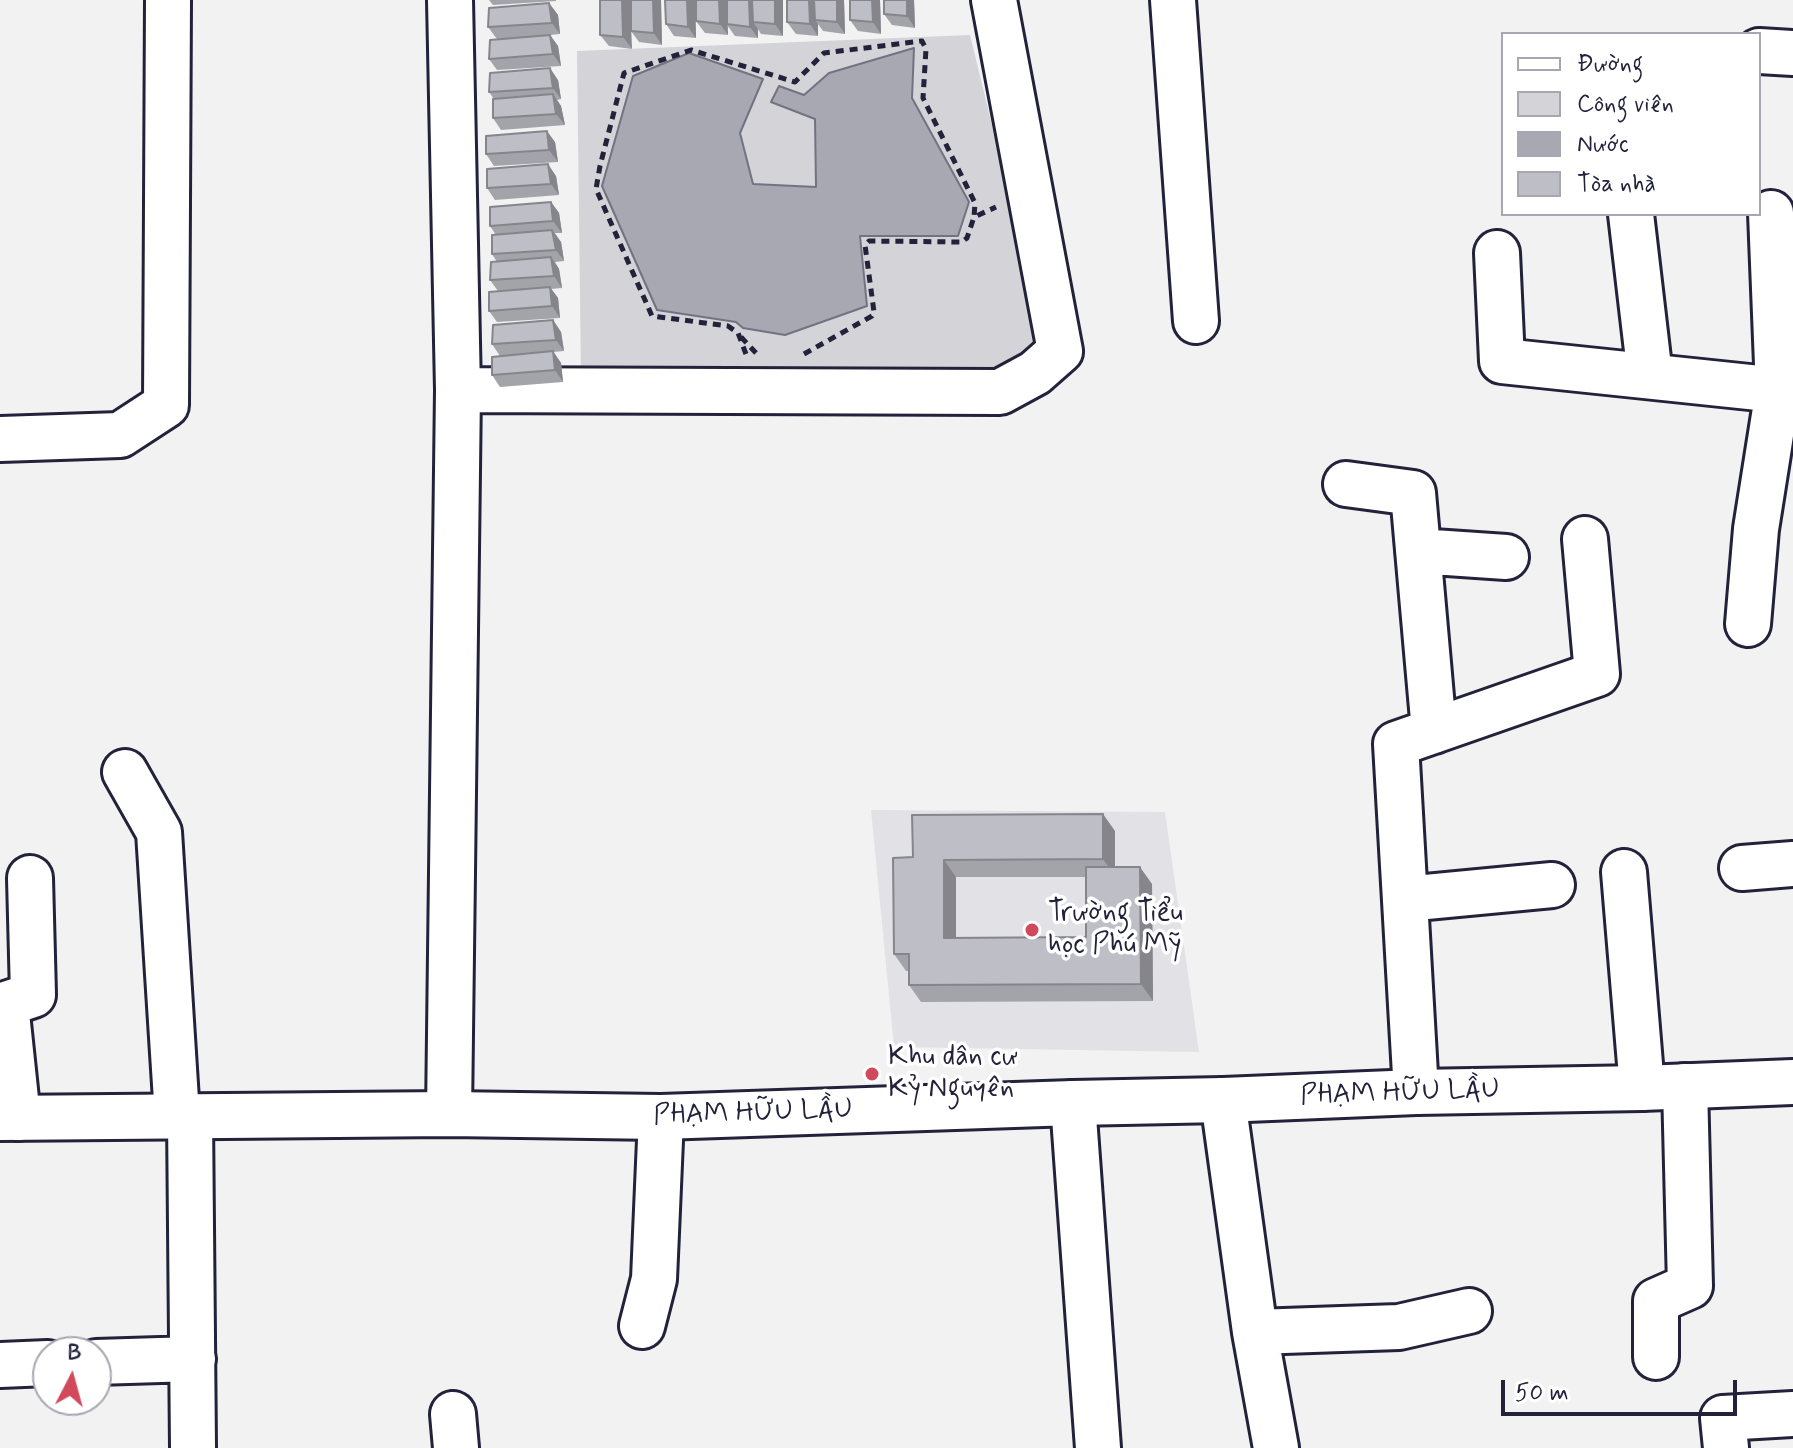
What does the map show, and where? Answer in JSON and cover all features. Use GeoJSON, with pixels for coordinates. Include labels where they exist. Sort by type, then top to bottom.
{"type":"FeatureCollection","features":[{"type":"Feature","properties":{"kind":"street"},"geometry":{"type":"LineString","coordinates":[[0,439],[120,435],[166,405],[168,0]]}},
{"type":"Feature","properties":{"kind":"street"},"geometry":{"type":"LineString","coordinates":[[449,1114],[458,390],[450,0]]}},
{"type":"Feature","properties":{"kind":"street"},"geometry":{"type":"LineString","coordinates":[[458,390],[759,373],[1000,392],[1035,373],[1060,351],[994,0]]}},
{"type":"Feature","properties":{"kind":"street"},"geometry":{"type":"LineString","coordinates":[[1173,0],[1196,321]]}},
{"type":"Feature","properties":{"kind":"street"},"geometry":{"type":"LineString","coordinates":[[1761,51],[1793,53]]}},
{"type":"Feature","properties":{"kind":"street"},"geometry":{"type":"LineString","coordinates":[[1748,624],[1756,529],[1785,389],[1771,213]]}},
{"type":"Feature","properties":{"kind":"street"},"geometry":{"type":"LineString","coordinates":[[1631,216],[1650,376]]}},
{"type":"Feature","properties":{"kind":"street"},"geometry":{"type":"LineString","coordinates":[[1497,253],[1502,361],[1785,389]]}},
{"type":"Feature","properties":{"kind":"street"},"geometry":{"type":"LineString","coordinates":[[1346,484],[1413,493],[1434,731]]}},
{"type":"Feature","properties":{"kind":"street"},"geometry":{"type":"LineString","coordinates":[[1416,1092],[1396,744],[1597,674],[1585,539]]}},
{"type":"Feature","properties":{"kind":"street"},"geometry":{"type":"LineString","coordinates":[[1418,551],[1506,557]]}},
{"type":"Feature","properties":{"kind":"street"},"geometry":{"type":"LineString","coordinates":[[125,772],[159,832],[183,1116],[193,1359],[193,1448]]}},
{"type":"Feature","properties":{"kind":"street"},"geometry":{"type":"LineString","coordinates":[[1742,868],[1793,864]]}},
{"type":"Feature","properties":{"kind":"street"},"geometry":{"type":"LineString","coordinates":[[1624,872],[1642,1088]]}},
{"type":"Feature","properties":{"kind":"street"},"geometry":{"type":"LineString","coordinates":[[9,1118],[6,1004],[33,995],[30,878]]}},
{"type":"Feature","properties":{"kind":"street"},"geometry":{"type":"LineString","coordinates":[[1405,899],[1552,885]]}},
{"type":"Feature","properties":{"kind":"street","name":"PHẠM HỮU LẦU"},"geometry":{"type":"LineString","coordinates":[[9,1118],[449,1114],[661,1117],[1793,1082]]}},
{"type":"Feature","properties":{"kind":"street"},"geometry":{"type":"LineString","coordinates":[[1656,1357],[1656,1301],[1690,1286],[1685,1086]]}},
{"type":"Feature","properties":{"kind":"street"},"geometry":{"type":"LineString","coordinates":[[1223,1100],[1255,1332],[1276,1448]]}},
{"type":"Feature","properties":{"kind":"street"},"geometry":{"type":"LineString","coordinates":[[1073,1103],[1098,1448]]}},
{"type":"Feature","properties":{"kind":"street"},"geometry":{"type":"LineString","coordinates":[[642,1326],[654,1279],[661,1117]]}},
{"type":"Feature","properties":{"kind":"street"},"geometry":{"type":"LineString","coordinates":[[1255,1332],[1399,1327],[1469,1311]]}},
{"type":"Feature","properties":{"kind":"street"},"geometry":{"type":"LineString","coordinates":[[112,1362],[193,1359]]}},
{"type":"Feature","properties":{"kind":"street"},"geometry":{"type":"LineString","coordinates":[[0,1365],[32,1364]]}},
{"type":"Feature","properties":{"kind":"street"},"geometry":{"type":"LineString","coordinates":[[1726,1448],[1723,1418],[1793,1414]]}},
{"type":"Feature","properties":{"kind":"path"},"geometry":{"type":"LineString","coordinates":[[759,373],[738,333],[728,326],[652,316],[645,302],[596,189],[624,73],[691,50],[795,82],[824,53],[922,41],[926,49],[923,98],[975,203],[967,238],[962,242],[869,241],[865,245],[872,316],[794,360]]}},
{"type":"Feature","properties":{"kind":"path"},"geometry":{"type":"LineString","coordinates":[[974,217],[1030,192]]}},
{"type":"Feature","properties":{"kind":"path"},"geometry":{"type":"LineString","coordinates":[[738,333],[759,373]]}},
{"type":"Feature","properties":{"kind":"shaded area","name":"Trường Tiểu học Phú Mỹ"},"geometry":{"type":"Polygon","coordinates":[[[871,810],[1165,812],[1199,1052],[894,1047],[871,810]]]}},
{"type":"Feature","properties":{"kind":"green space"},"geometry":{"type":"Polygon","coordinates":[[[970,35],[1037,310],[1035,346],[997,376],[581,376],[577,51],[970,35]]]}},
{"type":"Feature","properties":{"kind":"water"},"geometry":{"type":"Polygon","coordinates":[[[914,48],[912,98],[969,202],[958,236],[860,236],[867,306],[785,335],[743,328],[736,322],[657,310],[602,186],[633,76],[689,53],[763,79],[740,133],[753,184],[816,187],[815,119],[771,102],[779,86],[804,95],[829,73],[914,48]]]}},
{"type":"Feature","properties":{"kind":"building"},"geometry":{"type":"Polygon","coordinates":[[[600,0],[622,0],[623,37],[600,35],[600,0]]]}},
{"type":"Feature","properties":{"kind":"building"},"geometry":{"type":"Polygon","coordinates":[[[631,0],[653,0],[654,33],[631,31],[631,0]]]}},
{"type":"Feature","properties":{"kind":"building"},"geometry":{"type":"Polygon","coordinates":[[[665,0],[687,0],[688,27],[666,24],[665,0]]]}},
{"type":"Feature","properties":{"kind":"building"},"geometry":{"type":"Polygon","coordinates":[[[696,0],[719,0],[720,24],[696,21],[696,0]]]}},
{"type":"Feature","properties":{"kind":"building"},"geometry":{"type":"Polygon","coordinates":[[[727,0],[749,0],[750,27],[727,24],[727,0]]]}},
{"type":"Feature","properties":{"kind":"building"},"geometry":{"type":"Polygon","coordinates":[[[752,0],[775,0],[775,24],[753,22],[752,0]]]}},
{"type":"Feature","properties":{"kind":"building"},"geometry":{"type":"Polygon","coordinates":[[[787,0],[809,0],[810,24],[787,22],[787,0]]]}},
{"type":"Feature","properties":{"kind":"building"},"geometry":{"type":"Polygon","coordinates":[[[814,0],[837,0],[837,22],[815,20],[814,0]]]}},
{"type":"Feature","properties":{"kind":"building"},"geometry":{"type":"Polygon","coordinates":[[[850,0],[872,0],[873,22],[850,20],[850,0]]]}},
{"type":"Feature","properties":{"kind":"building"},"geometry":{"type":"Polygon","coordinates":[[[884,0],[907,0],[907,16],[884,14],[884,0]]]}},
{"type":"Feature","properties":{"kind":"building"},"geometry":{"type":"Polygon","coordinates":[[[549,3],[552,23],[488,27],[489,8],[549,3]]]}},
{"type":"Feature","properties":{"kind":"building"},"geometry":{"type":"Polygon","coordinates":[[[550,35],[553,54],[489,59],[490,40],[550,35]]]}},
{"type":"Feature","properties":{"kind":"building"},"geometry":{"type":"Polygon","coordinates":[[[550,68],[553,88],[489,92],[490,73],[550,68]]]}},
{"type":"Feature","properties":{"kind":"building"},"geometry":{"type":"Polygon","coordinates":[[[553,94],[556,114],[493,118],[493,99],[553,94]]]}},
{"type":"Feature","properties":{"kind":"building"},"geometry":{"type":"Polygon","coordinates":[[[547,131],[549,150],[486,154],[486,136],[547,131]]]}},
{"type":"Feature","properties":{"kind":"building"},"geometry":{"type":"Polygon","coordinates":[[[548,164],[551,184],[487,188],[487,169],[548,164]]]}},
{"type":"Feature","properties":{"kind":"building"},"geometry":{"type":"Polygon","coordinates":[[[551,202],[553,221],[490,226],[490,207],[551,202]]]}},
{"type":"Feature","properties":{"kind":"building"},"geometry":{"type":"Polygon","coordinates":[[[552,230],[556,250],[492,254],[492,235],[552,230]]]}},
{"type":"Feature","properties":{"kind":"building"},"geometry":{"type":"Polygon","coordinates":[[[551,257],[554,276],[490,280],[491,262],[551,257]]]}},
{"type":"Feature","properties":{"kind":"building"},"geometry":{"type":"Polygon","coordinates":[[[550,287],[552,306],[489,311],[489,292],[550,287]]]}},
{"type":"Feature","properties":{"kind":"building"},"geometry":{"type":"Polygon","coordinates":[[[553,320],[556,340],[492,344],[493,325],[553,320]]]}},
{"type":"Feature","properties":{"kind":"building"},"geometry":{"type":"Polygon","coordinates":[[[553,351],[555,370],[492,375],[492,357],[553,351]]]}},
{"type":"Feature","properties":{"kind":"building"},"geometry":{"type":"Polygon","coordinates":[[[1103,814],[1103,859],[944,860],[944,938],[1086,937],[1086,867],[1140,867],[1141,984],[909,985],[909,954],[894,954],[893,858],[913,857],[912,815],[1103,814]]]}},
{"type":"Feature","properties":{"kind":"place","name":"Trường Tiểu học Phú Mỹ"},"geometry":{"type":"Point","coordinates":[1032,930]}},
{"type":"Feature","properties":{"kind":"place","name":"Khu dân cư Kỷ Nguyên"},"geometry":{"type":"Point","coordinates":[872,1074]}}]}
